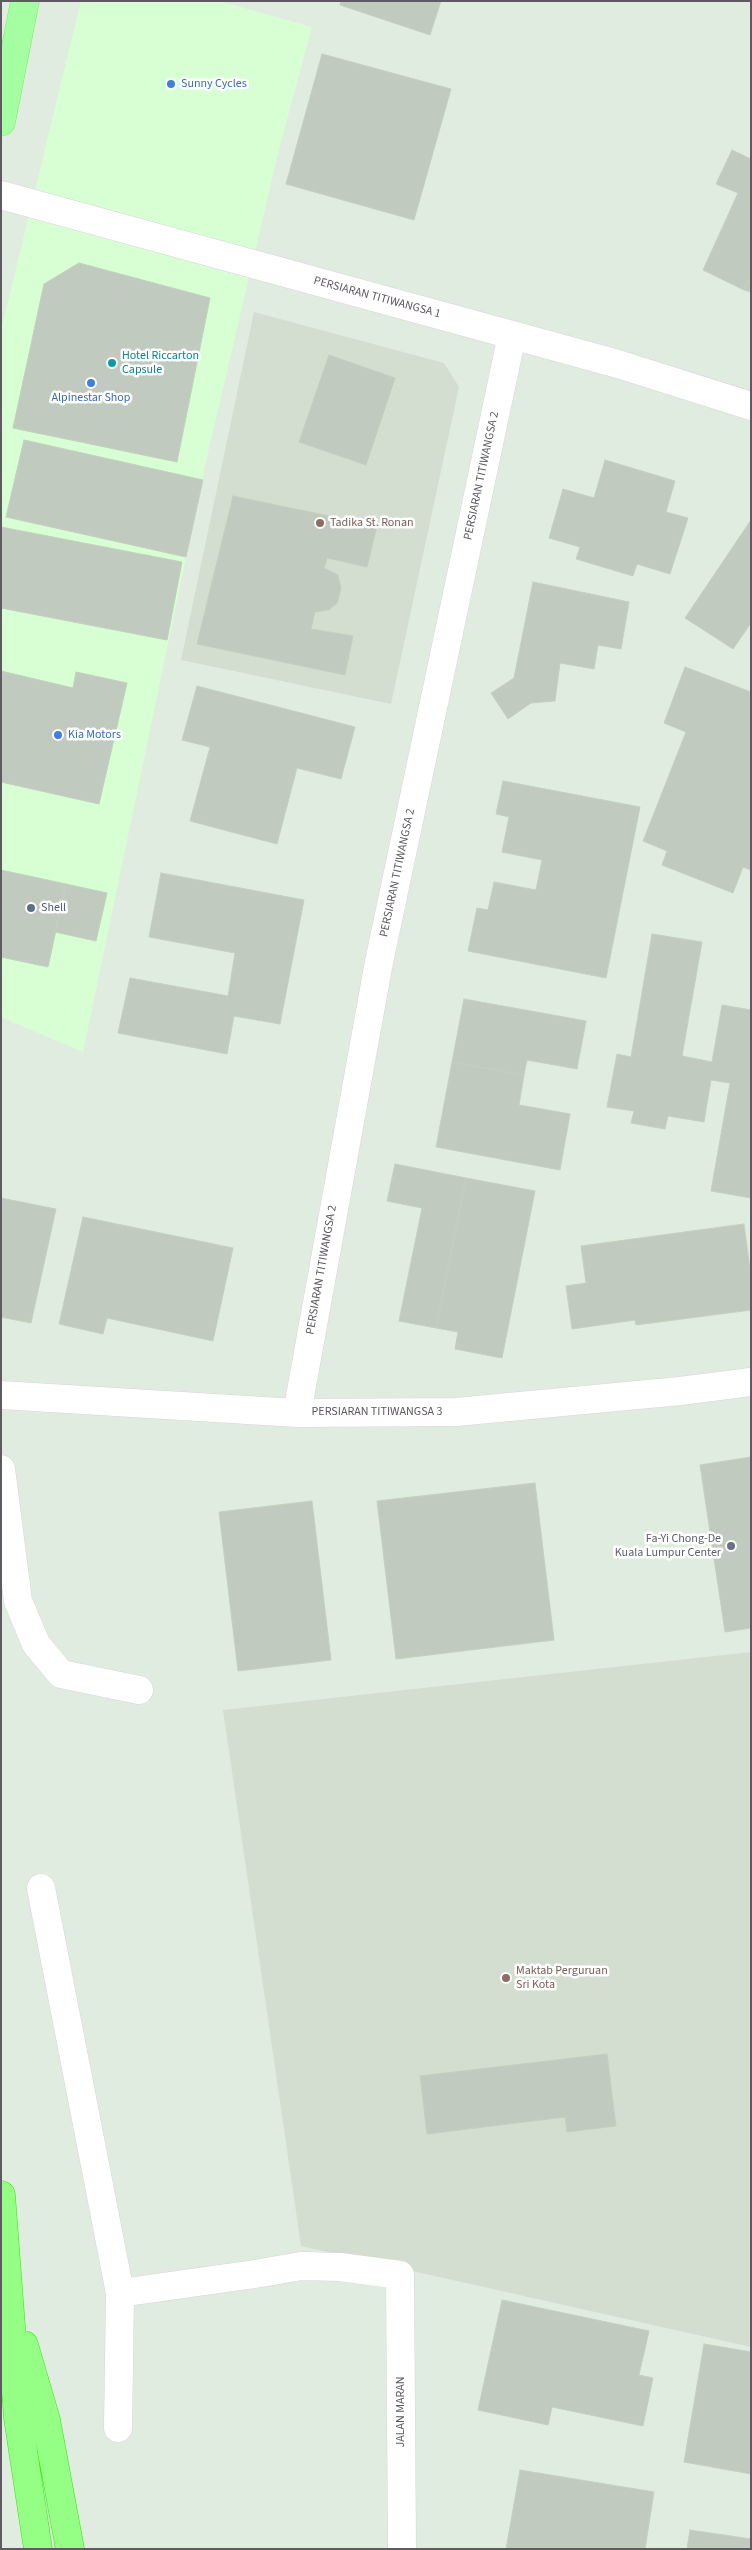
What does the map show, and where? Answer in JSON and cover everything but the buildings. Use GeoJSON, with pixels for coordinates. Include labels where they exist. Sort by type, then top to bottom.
{"type":"FeatureCollection","features":[{"type":"Feature","properties":{"kind":"highway"},"geometry":{"type":"LineString","coordinates":[[1,2195],[18,2418],[38,2549]]}},
{"type":"Feature","properties":{"kind":"highway"},"geometry":{"type":"LineString","coordinates":[[9,2294],[46,2420],[70,2549]]}},
{"type":"Feature","properties":{"kind":"main road"},"geometry":{"type":"LineString","coordinates":[[1,122],[25,1]]}},
{"type":"Feature","properties":{"kind":"street","name":"PERSIARAN TITIWANGSA 1"},"geometry":{"type":"LineString","coordinates":[[1,195],[512,335],[671,380],[751,406]]}},
{"type":"Feature","properties":{"kind":"street","name":"PERSIARAN TITIWANGSA 2"},"geometry":{"type":"LineString","coordinates":[[297,1413],[380,962],[512,335]]}},
{"type":"Feature","properties":{"kind":"street","name":"PERSIARAN TITIWANGSA 3"},"geometry":{"type":"LineString","coordinates":[[1,1395],[297,1413],[456,1412],[680,1391],[751,1382]]}},
{"type":"Feature","properties":{"kind":"street"},"geometry":{"type":"LineString","coordinates":[[1,1469],[18,1602],[36,1644],[61,1674],[139,1690]]}},
{"type":"Feature","properties":{"kind":"street"},"geometry":{"type":"LineString","coordinates":[[41,1888],[120,2292],[118,2428]]}},
{"type":"Feature","properties":{"kind":"street","name":"JALAN MARAN"},"geometry":{"type":"LineString","coordinates":[[120,2292],[301,2266],[340,2267],[400,2274],[402,2549]]}},
{"type":"Feature","properties":{"kind":"shaded area"},"geometry":{"type":"Polygon","coordinates":[[[81,1],[219,1],[312,27],[279,149],[206,461],[83,1052],[1,1017],[1,330],[81,1]]]}},
{"type":"Feature","properties":{"kind":"shaded area","name":"Tadika St. Ronan"},"geometry":{"type":"Polygon","coordinates":[[[254,312],[444,363],[459,387],[391,704],[181,660],[254,312]]]}},
{"type":"Feature","properties":{"kind":"shaded area","name":"Maktab Perguruan Sri Kota"},"geometry":{"type":"Polygon","coordinates":[[[751,1652],[751,2347],[301,2246],[223,1710],[751,1652]]]}},
{"type":"Feature","properties":{"kind":"place","name":"Sunny Cycles"},"geometry":{"type":"Point","coordinates":[171,84]}},
{"type":"Feature","properties":{"kind":"place","name":"Hotel Riccarton Capsule"},"geometry":{"type":"Point","coordinates":[112,363]}},
{"type":"Feature","properties":{"kind":"place","name":"Alpinestar Shop"},"geometry":{"type":"Point","coordinates":[91,383]}},
{"type":"Feature","properties":{"kind":"place","name":"Tadika St. Ronan"},"geometry":{"type":"Point","coordinates":[320,523]}},
{"type":"Feature","properties":{"kind":"place","name":"Kia Motors"},"geometry":{"type":"Point","coordinates":[58,735]}},
{"type":"Feature","properties":{"kind":"place","name":"Shell"},"geometry":{"type":"Point","coordinates":[31,908]}},
{"type":"Feature","properties":{"kind":"place","name":"Fa-Yi Chong-De Kuala Lumpur Center"},"geometry":{"type":"Point","coordinates":[731,1546]}},
{"type":"Feature","properties":{"kind":"place","name":"Maktab Perguruan Sri Kota"},"geometry":{"type":"Point","coordinates":[506,1978]}}]}
